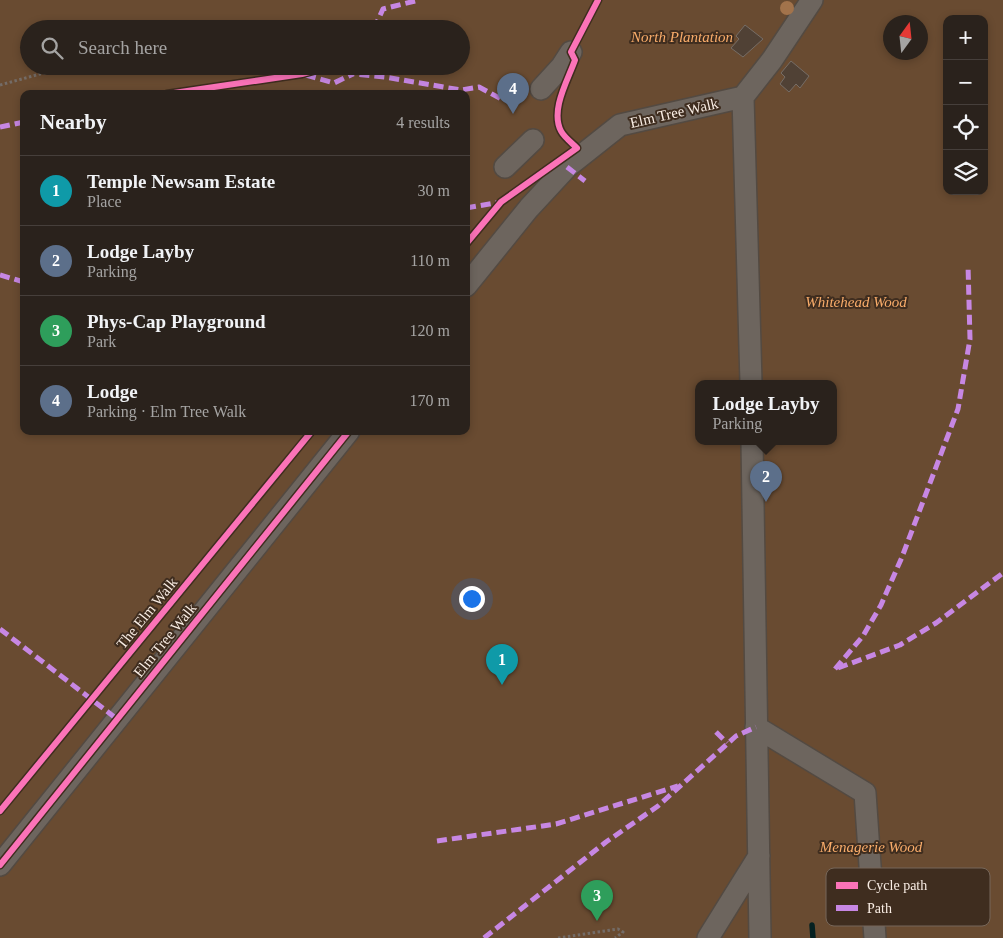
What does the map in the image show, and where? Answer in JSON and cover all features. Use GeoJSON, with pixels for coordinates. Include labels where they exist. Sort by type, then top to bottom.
{"type":"FeatureCollection","features":[{"type":"Feature","properties":{"kind":"street"},"geometry":{"type":"LineString","coordinates":[[751,380],[743,97],[772,60],[812,0]]}},
{"type":"Feature","properties":{"kind":"street"},"geometry":{"type":"LineString","coordinates":[[541,89],[562,66],[571,52]]}},
{"type":"Feature","properties":{"kind":"street","name":"Elm Tree Walk"},"geometry":{"type":"LineString","coordinates":[[470,281],[529,208],[567,167],[620,125],[743,97]]}},
{"type":"Feature","properties":{"kind":"street"},"geometry":{"type":"LineString","coordinates":[[505,167],[533,140]]}},
{"type":"Feature","properties":{"kind":"street","name":"Elm Tree Walk"},"geometry":{"type":"LineString","coordinates":[[0,865],[346,435]]}},
{"type":"Feature","properties":{"kind":"street"},"geometry":{"type":"LineString","coordinates":[[752,445],[760,938]]}},
{"type":"Feature","properties":{"kind":"street"},"geometry":{"type":"LineString","coordinates":[[756,727],[865,793],[870,868]]}},
{"type":"Feature","properties":{"kind":"street"},"geometry":{"type":"LineString","coordinates":[[708,938],[759,856]]}},
{"type":"Feature","properties":{"kind":"path"},"geometry":{"type":"LineString","coordinates":[[0,85],[36,75]]}},
{"type":"Feature","properties":{"kind":"path"},"geometry":{"type":"LineString","coordinates":[[558,938],[618,929],[623,932],[615,938]]}},
{"type":"Feature","properties":{"kind":"green space"},"geometry":{"type":"Polygon","coordinates":[[[0,0],[1003,0],[1003,938],[0,938],[0,0]]]}},
{"type":"Feature","properties":{"kind":"building"},"geometry":{"type":"Polygon","coordinates":[[[745,25],[763,39],[743,57],[731,48],[739,39],[736,36],[745,25]]]}},
{"type":"Feature","properties":{"kind":"building"},"geometry":{"type":"Polygon","coordinates":[[[791,61],[809,76],[800,88],[796,84],[789,92],[780,84],[785,77],[781,73],[791,61]]]}},
{"type":"Feature","properties":{"kind":"waterway"},"geometry":{"type":"LineString","coordinates":[[812,925],[813,938]]}},
{"type":"Feature","properties":{"kind":"marked path"},"geometry":{"type":"LineString","coordinates":[[378,20],[383,9],[419,0]]}},
{"type":"Feature","properties":{"kind":"marked path"},"geometry":{"type":"LineString","coordinates":[[306,75],[334,83],[351,75]]}},
{"type":"Feature","properties":{"kind":"marked path"},"geometry":{"type":"LineString","coordinates":[[364,75],[461,90]]}},
{"type":"Feature","properties":{"kind":"marked path"},"geometry":{"type":"LineString","coordinates":[[461,90],[479,87],[503,100]]}},
{"type":"Feature","properties":{"kind":"marked path"},"geometry":{"type":"LineString","coordinates":[[0,127],[20,123]]}},
{"type":"Feature","properties":{"kind":"marked path"},"geometry":{"type":"LineString","coordinates":[[567,167],[585,181]]}},
{"type":"Feature","properties":{"kind":"marked path"},"geometry":{"type":"LineString","coordinates":[[470,207],[501,202]]}},
{"type":"Feature","properties":{"kind":"marked path"},"geometry":{"type":"LineString","coordinates":[[835,669],[863,636],[881,605],[902,557],[958,409],[970,339],[968,265]]}},
{"type":"Feature","properties":{"kind":"marked path"},"geometry":{"type":"LineString","coordinates":[[0,275],[20,281]]}},
{"type":"Feature","properties":{"kind":"marked path"},"geometry":{"type":"LineString","coordinates":[[838,668],[900,645],[936,623],[1003,573]]}},
{"type":"Feature","properties":{"kind":"marked path"},"geometry":{"type":"LineString","coordinates":[[0,629],[117,719]]}},
{"type":"Feature","properties":{"kind":"marked path"},"geometry":{"type":"LineString","coordinates":[[484,938],[606,842],[658,806],[736,736],[756,727]]}},
{"type":"Feature","properties":{"kind":"marked path"},"geometry":{"type":"LineString","coordinates":[[716,732],[727,743]]}},
{"type":"Feature","properties":{"kind":"marked path"},"geometry":{"type":"LineString","coordinates":[[437,841],[556,824],[678,786]]}},
{"type":"Feature","properties":{"kind":"cycle path"},"geometry":{"type":"LineString","coordinates":[[470,239],[501,202],[577,148],[561,131],[558,123],[559,105],[575,60],[571,52],[598,0]]}},
{"type":"Feature","properties":{"kind":"cycle path"},"geometry":{"type":"LineString","coordinates":[[194,90],[295,75]]}},
{"type":"Feature","properties":{"kind":"cycle path","name":"The Elm Walk"},"geometry":{"type":"LineString","coordinates":[[0,811],[309,435]]}},
{"type":"Feature","properties":{"kind":"cycle path"},"geometry":{"type":"LineString","coordinates":[[0,865],[346,435]]}},
{"type":"Feature","properties":{"kind":"place","name":"Lodge"},"geometry":{"type":"Point","coordinates":[513,114]}},
{"type":"Feature","properties":{"kind":"place","name":"Lodge Layby"},"geometry":{"type":"Point","coordinates":[766,502]}},
{"type":"Feature","properties":{"kind":"place","name":"Temple Newsam Estate"},"geometry":{"type":"Point","coordinates":[502,685]}},
{"type":"Feature","properties":{"kind":"place","name":"Phys-Cap Playground"},"geometry":{"type":"Point","coordinates":[597,921]}},
{"type":"Feature","properties":{"kind":"park label","name":"North Plantation"},"geometry":{"type":"Point","coordinates":[682,37]}},
{"type":"Feature","properties":{"kind":"park label","name":"Whitehead Wood"},"geometry":{"type":"Point","coordinates":[856,302]}},
{"type":"Feature","properties":{"kind":"park label","name":"Menagerie Wood"},"geometry":{"type":"Point","coordinates":[871,847]}}]}
